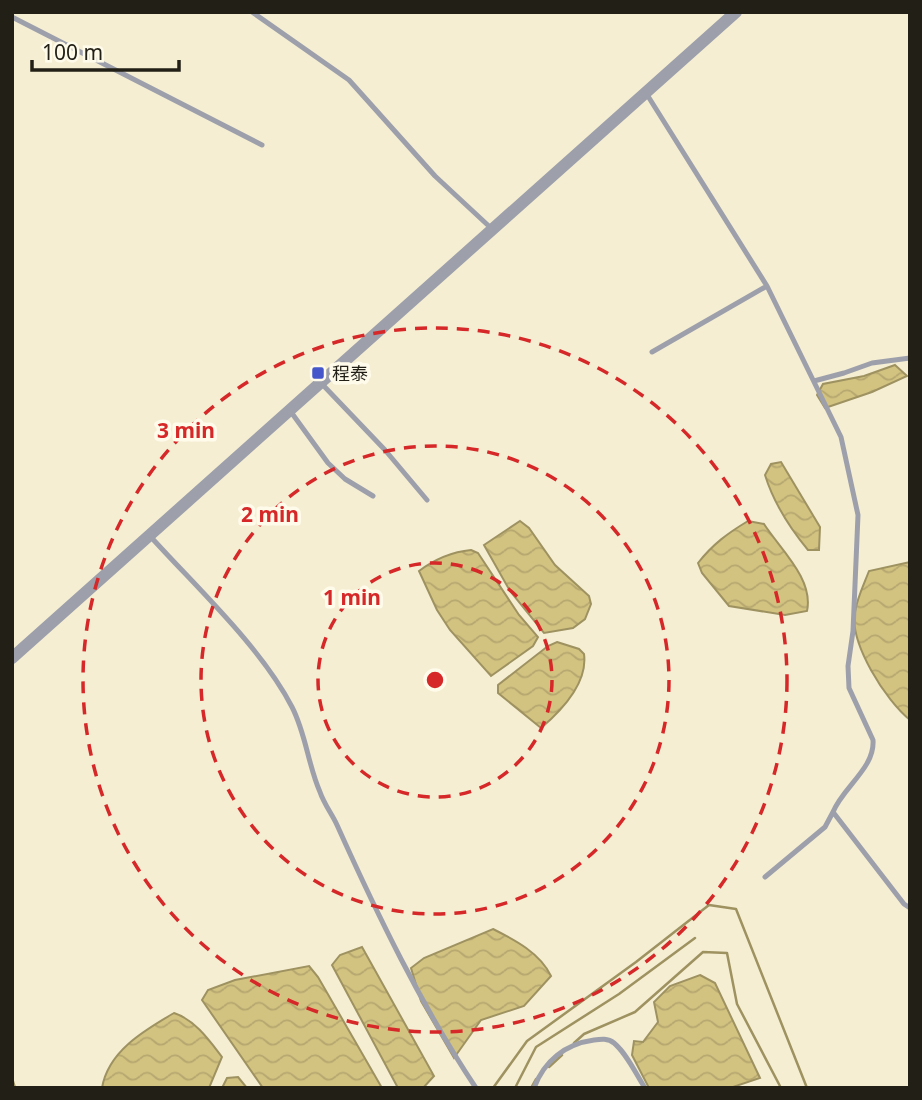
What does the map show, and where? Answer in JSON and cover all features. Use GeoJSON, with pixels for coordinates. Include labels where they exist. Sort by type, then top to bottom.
{"type":"FeatureCollection","features":[{"type":"Feature","properties":{"kind":"street"},"geometry":{"type":"LineString","coordinates":[[12,658],[736,12]]}},
{"type":"Feature","properties":{"kind":"lane"},"geometry":{"type":"LineString","coordinates":[[252,12],[349,80],[435,176],[492,229]]}},
{"type":"Feature","properties":{"kind":"lane"},"geometry":{"type":"LineString","coordinates":[[14,18],[262,145]]}},
{"type":"Feature","properties":{"kind":"lane"},"geometry":{"type":"LineString","coordinates":[[646,93],[767,286],[842,437],[858,515],[853,631],[848,666],[849,688],[873,740],[873,749],[866,765],[837,802],[825,827],[765,877]]}},
{"type":"Feature","properties":{"kind":"lane"},"geometry":{"type":"LineString","coordinates":[[652,352],[767,286]]}},
{"type":"Feature","properties":{"kind":"lane"},"geometry":{"type":"LineString","coordinates":[[814,381],[872,363],[910,358]]}},
{"type":"Feature","properties":{"kind":"lane"},"geometry":{"type":"LineString","coordinates":[[321,383],[427,499]]}},
{"type":"Feature","properties":{"kind":"lane"},"geometry":{"type":"LineString","coordinates":[[290,410],[328,463],[345,479],[373,496]]}},
{"type":"Feature","properties":{"kind":"lane"},"geometry":{"type":"LineString","coordinates":[[150,536],[266,667],[292,708],[304,736],[319,792],[333,816],[371,901],[457,1060],[476,1088]]}},
{"type":"Feature","properties":{"kind":"lane"},"geometry":{"type":"LineString","coordinates":[[833,812],[904,904],[910,908]]}},
{"type":"Feature","properties":{"kind":"lane"},"geometry":{"type":"LineString","coordinates":[[534,1088],[539,1074],[547,1064],[566,1048],[580,1042],[603,1038],[615,1044],[645,1088]]}},
{"type":"Feature","properties":{"kind":"water"},"geometry":{"type":"Polygon","coordinates":[[[895,365],[907,376],[872,392],[825,408],[817,395],[823,384],[864,376],[895,365]]]}},
{"type":"Feature","properties":{"kind":"water"},"geometry":{"type":"Polygon","coordinates":[[[781,462],[820,527],[819,550],[808,550],[788,524],[773,496],[765,475],[771,464],[781,462]]]}},
{"type":"Feature","properties":{"kind":"water"},"geometry":{"type":"Polygon","coordinates":[[[520,521],[529,528],[555,565],[589,596],[591,604],[585,619],[573,628],[544,633],[510,591],[484,545],[520,521]]]}},
{"type":"Feature","properties":{"kind":"water"},"geometry":{"type":"Polygon","coordinates":[[[748,521],[764,524],[794,565],[805,587],[807,611],[785,615],[729,606],[702,573],[698,563],[704,556],[721,539],[748,521]]]}},
{"type":"Feature","properties":{"kind":"water"},"geometry":{"type":"Polygon","coordinates":[[[471,550],[478,553],[519,615],[538,637],[533,646],[491,676],[450,630],[437,610],[419,571],[444,557],[471,550]]]}},
{"type":"Feature","properties":{"kind":"water"},"geometry":{"type":"Polygon","coordinates":[[[910,562],[910,720],[880,686],[863,655],[855,625],[855,612],[869,571],[910,562]]]}},
{"type":"Feature","properties":{"kind":"water"},"geometry":{"type":"Polygon","coordinates":[[[557,642],[579,649],[584,654],[584,665],[572,695],[541,728],[498,693],[498,685],[557,642]]]}},
{"type":"Feature","properties":{"kind":"water"},"geometry":{"type":"Polygon","coordinates":[[[493,929],[534,954],[551,976],[524,1006],[481,1020],[454,1058],[421,1001],[411,968],[424,958],[493,929]]]}},
{"type":"Feature","properties":{"kind":"water"},"geometry":{"type":"Polygon","coordinates":[[[362,947],[434,1076],[423,1088],[398,1088],[332,965],[340,955],[362,947]]]}},
{"type":"Feature","properties":{"kind":"water"},"geometry":{"type":"Polygon","coordinates":[[[309,966],[382,1088],[263,1088],[202,1000],[208,990],[235,980],[309,966]]]}},
{"type":"Feature","properties":{"kind":"water"},"geometry":{"type":"Polygon","coordinates":[[[700,975],[715,983],[760,1078],[730,1088],[649,1088],[632,1055],[634,1041],[643,1042],[658,1022],[654,1002],[670,986],[700,975]]]}},
{"type":"Feature","properties":{"kind":"water"},"geometry":{"type":"Polygon","coordinates":[[[174,1013],[182,1016],[207,1037],[222,1057],[209,1088],[102,1088],[112,1063],[120,1052],[140,1034],[174,1013]]]}},
{"type":"Feature","properties":{"kind":"water"},"geometry":{"type":"Polygon","coordinates":[[[238,1077],[247,1088],[222,1088],[227,1078],[238,1077]]]}},
{"type":"Feature","properties":{"kind":"waterway"},"geometry":{"type":"LineString","coordinates":[[493,1088],[527,1041],[709,905],[736,909],[807,1088]]}},
{"type":"Feature","properties":{"kind":"waterway"},"geometry":{"type":"LineString","coordinates":[[515,1088],[536,1047],[619,994],[695,938]]}},
{"type":"Feature","properties":{"kind":"waterway"},"geometry":{"type":"LineString","coordinates":[[574,1043],[584,1034],[635,1012],[703,952],[727,953],[737,1004],[781,1088]]}},
{"type":"Feature","properties":{"kind":"waterway"},"geometry":{"type":"LineString","coordinates":[[549,1067],[562,1055]]}},
{"type":"Feature","properties":{"kind":"waterway"},"geometry":{"type":"LineString","coordinates":[[12,1078],[15,1088]]}},
{"type":"Feature","properties":{"kind":"waterway"},"geometry":{"type":"LineString","coordinates":[[531,1088],[536,1079]]}},
{"type":"Feature","properties":{"kind":"place","name":"程泰"},"geometry":{"type":"Point","coordinates":[318,373]}}]}
